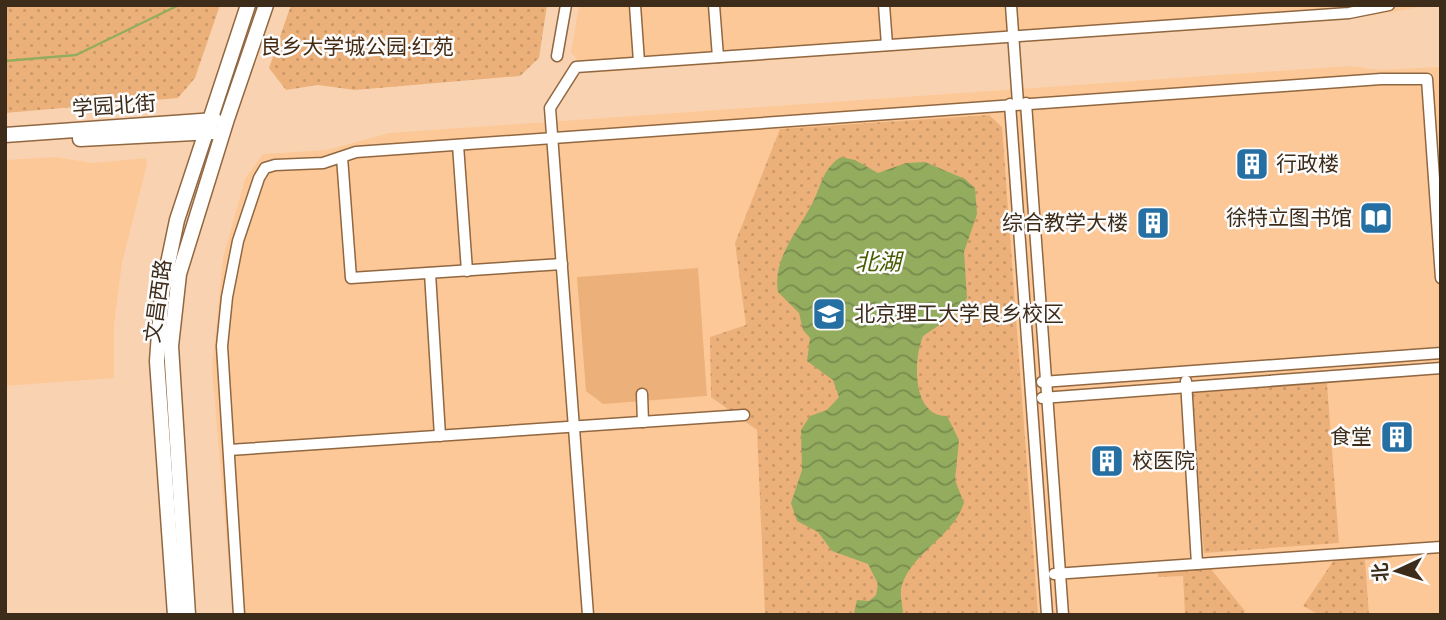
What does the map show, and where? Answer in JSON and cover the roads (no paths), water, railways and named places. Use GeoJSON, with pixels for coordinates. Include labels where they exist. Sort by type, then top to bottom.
{"type":"FeatureCollection","features":[{"type":"Feature","properties":{"kind":"main road","name":"文昌西路"},"geometry":{"type":"LineString","coordinates":[[175,615],[157,361],[162,292],[177,220],[246,12]]}},
{"type":"Feature","properties":{"kind":"main road","name":"文昌西路"},"geometry":{"type":"LineString","coordinates":[[188,615],[171,346],[179,274],[225,125],[264,12]]}},
{"type":"Feature","properties":{"kind":"main road","name":"学园北街"},"geometry":{"type":"LineString","coordinates":[[5,145],[225,125]]}},
{"type":"Feature","properties":{"kind":"main road","name":"学园北街"},"geometry":{"type":"LineString","coordinates":[[5,135],[207,127]]}},
{"type":"Feature","properties":{"kind":"street"},"geometry":{"type":"LineString","coordinates":[[557,56],[566,5]]}},
{"type":"Feature","properties":{"kind":"street"},"geometry":{"type":"LineString","coordinates":[[635,5],[639,62]]}},
{"type":"Feature","properties":{"kind":"street"},"geometry":{"type":"LineString","coordinates":[[714,5],[718,57]]}},
{"type":"Feature","properties":{"kind":"street"},"geometry":{"type":"LineString","coordinates":[[884,5],[887,45]]}},
{"type":"Feature","properties":{"kind":"street"},"geometry":{"type":"LineString","coordinates":[[1011,5],[1018,103],[1048,398],[1063,615]]}},
{"type":"Feature","properties":{"kind":"street"},"geometry":{"type":"LineString","coordinates":[[588,615],[550,108],[576,67],[1349,13],[1389,5]]}},
{"type":"Feature","properties":{"kind":"street"},"geometry":{"type":"LineString","coordinates":[[239,615],[222,345],[227,297],[239,241],[259,178],[265,168],[275,164],[323,163],[356,152],[1018,103],[1381,79],[1427,79],[1441,278]]}},
{"type":"Feature","properties":{"kind":"street"},"geometry":{"type":"LineString","coordinates":[[1018,103],[1031,383],[1047,615]]}},
{"type":"Feature","properties":{"kind":"street"},"geometry":{"type":"LineString","coordinates":[[458,145],[467,271]]}},
{"type":"Feature","properties":{"kind":"street"},"geometry":{"type":"LineString","coordinates":[[342,157],[351,278],[562,264]]}},
{"type":"Feature","properties":{"kind":"street"},"geometry":{"type":"LineString","coordinates":[[430,273],[440,436]]}},
{"type":"Feature","properties":{"kind":"street"},"geometry":{"type":"LineString","coordinates":[[1031,383],[1441,354]]}},
{"type":"Feature","properties":{"kind":"street"},"geometry":{"type":"LineString","coordinates":[[1032,399],[1441,368]]}},
{"type":"Feature","properties":{"kind":"street"},"geometry":{"type":"LineString","coordinates":[[1185,372],[1197,564]]}},
{"type":"Feature","properties":{"kind":"street"},"geometry":{"type":"LineString","coordinates":[[642,394],[643,422]]}},
{"type":"Feature","properties":{"kind":"street"},"geometry":{"type":"LineString","coordinates":[[229,450],[744,415]]}},
{"type":"Feature","properties":{"kind":"street"},"geometry":{"type":"LineString","coordinates":[[1045,574],[1441,547]]}},
{"type":"Feature","properties":{"kind":"water","name":"北湖"},"geometry":{"type":"Polygon","coordinates":[[[841,157],[855,160],[878,173],[906,163],[925,162],[965,179],[975,188],[977,214],[964,252],[967,298],[957,313],[923,336],[917,372],[921,397],[927,407],[936,414],[947,416],[959,440],[955,480],[964,503],[952,525],[916,561],[903,582],[903,615],[854,613],[857,600],[869,601],[876,595],[878,584],[868,564],[832,551],[818,532],[797,521],[791,503],[802,470],[801,430],[810,416],[827,410],[839,397],[833,380],[807,361],[810,338],[803,330],[799,313],[778,292],[777,280],[788,245],[827,171],[841,157]]]}},
{"type":"Feature","properties":{"kind":"waterway"},"geometry":{"type":"LineString","coordinates":[[5,61],[76,55],[179,5]]}},
{"type":"Feature","properties":{"kind":"place","name":"行政楼"},"geometry":{"type":"Point","coordinates":[1252,164]}},
{"type":"Feature","properties":{"kind":"place","name":"徐特立图书馆"},"geometry":{"type":"Point","coordinates":[1376,218]}},
{"type":"Feature","properties":{"kind":"place","name":"综合教学大楼"},"geometry":{"type":"Point","coordinates":[1153,223]}},
{"type":"Feature","properties":{"kind":"place","name":"北京理工大学良乡校区"},"geometry":{"type":"Point","coordinates":[829,314]}},
{"type":"Feature","properties":{"kind":"place","name":"食堂"},"geometry":{"type":"Point","coordinates":[1397,437]}},
{"type":"Feature","properties":{"kind":"place","name":"校医院"},"geometry":{"type":"Point","coordinates":[1107,461]}},
{"type":"Feature","properties":{"kind":"park label","name":"良乡大学城公园·红苑"},"geometry":{"type":"Point","coordinates":[357,47]}}]}
